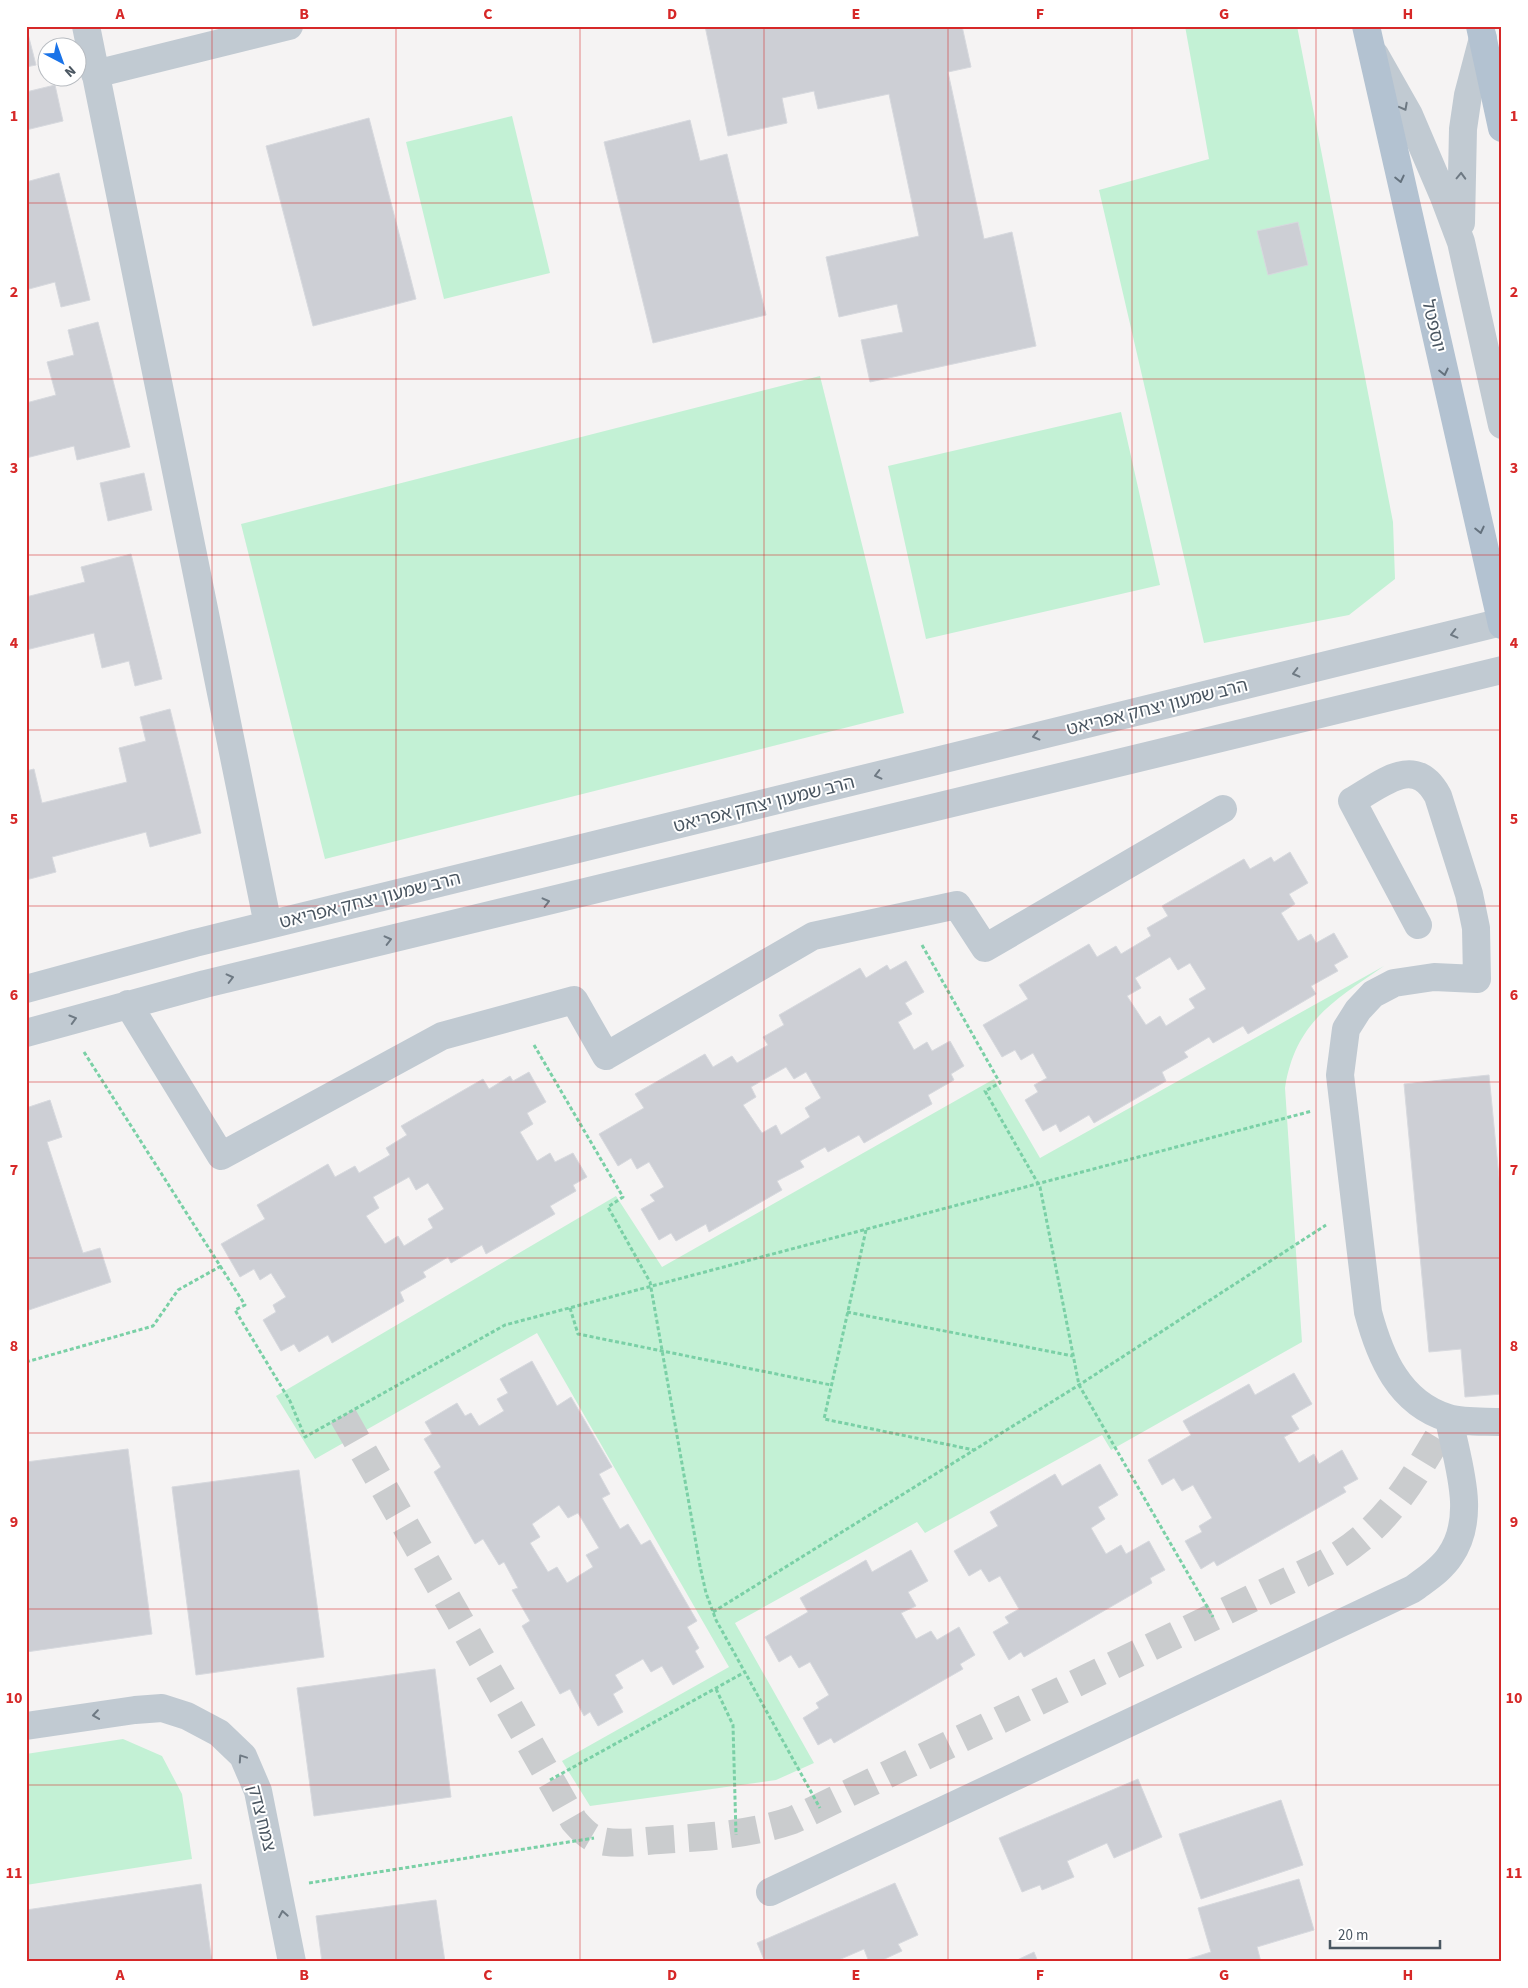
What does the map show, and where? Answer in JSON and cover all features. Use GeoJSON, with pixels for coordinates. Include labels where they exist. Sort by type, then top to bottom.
{"type":"FeatureCollection","features":[{"type":"Feature","properties":{"kind":"main road"},"geometry":{"type":"LineString","coordinates":[[1481,32],[1502,128]]}},
{"type":"Feature","properties":{"kind":"main road","name":"יוספטל"},"geometry":{"type":"LineString","coordinates":[[1369,38],[1502,623]]}},
{"type":"Feature","properties":{"kind":"street"},"geometry":{"type":"LineString","coordinates":[[86,26],[268,925]]}},
{"type":"Feature","properties":{"kind":"street"},"geometry":{"type":"LineString","coordinates":[[95,74],[289,26]]}},
{"type":"Feature","properties":{"kind":"street"},"geometry":{"type":"LineString","coordinates":[[1461,242],[1463,129],[1481,32]]}},
{"type":"Feature","properties":{"kind":"street"},"geometry":{"type":"LineString","coordinates":[[1369,38],[1413,124],[1461,242],[1502,424]]}},
{"type":"Feature","properties":{"kind":"street","name":"הרב שמעון יצחק אפריאט"},"geometry":{"type":"LineString","coordinates":[[26,988],[268,925],[1502,623]]}},
{"type":"Feature","properties":{"kind":"street"},"geometry":{"type":"LineString","coordinates":[[26,1033],[128,1004],[1502,670]]}},
{"type":"Feature","properties":{"kind":"street"},"geometry":{"type":"LineString","coordinates":[[1418,925],[1352,801],[1399,775],[1412,774],[1422,776],[1432,785],[1438,796],[1470,894],[1476,928],[1477,979],[1434,977],[1414,978],[1394,983],[1373,994],[1346,1029],[1340,1075],[1368,1312],[1377,1347],[1393,1377],[1409,1395],[1429,1411],[1449,1419],[1502,1422]]}},
{"type":"Feature","properties":{"kind":"street"},"geometry":{"type":"LineString","coordinates":[[128,1004],[222,1156],[442,1036],[517,1015],[574,1000],[606,1056],[813,936],[957,905],[984,948],[1223,809]]}},
{"type":"Feature","properties":{"kind":"street"},"geometry":{"type":"LineString","coordinates":[[26,969],[51,972],[97,969]]}},
{"type":"Feature","properties":{"kind":"street"},"geometry":{"type":"LineString","coordinates":[[770,1892],[1413,1589],[1435,1573],[1450,1556],[1460,1537],[1465,1518],[1464,1496],[1449,1419]]}},
{"type":"Feature","properties":{"kind":"street","name":"צמח צדק"},"geometry":{"type":"LineString","coordinates":[[26,1726],[135,1710],[162,1708],[188,1716],[219,1733],[243,1756],[258,1790],[292,1962]]}},
{"type":"Feature","properties":{"kind":"path"},"geometry":{"type":"LineString","coordinates":[[906,916],[1000,1083],[985,1091],[1040,1185],[1079,1385],[1212,1617]]}},
{"type":"Feature","properties":{"kind":"path"},"geometry":{"type":"LineString","coordinates":[[517,1015],[623,1197],[608,1207],[650,1286],[700,1566],[713,1612],[820,1808]]}},
{"type":"Feature","properties":{"kind":"path"},"geometry":{"type":"LineString","coordinates":[[65,1022],[245,1305],[235,1310],[290,1401],[305,1437],[505,1324],[1040,1185],[1343,1103]]}},
{"type":"Feature","properties":{"kind":"path"},"geometry":{"type":"LineString","coordinates":[[713,1612],[1079,1385],[1356,1205]]}},
{"type":"Feature","properties":{"kind":"path"},"geometry":{"type":"LineString","coordinates":[[866,1230],[824,1419],[974,1450]]}},
{"type":"Feature","properties":{"kind":"path"},"geometry":{"type":"LineString","coordinates":[[26,1362],[153,1326],[178,1290],[221,1266]]}},
{"type":"Feature","properties":{"kind":"path"},"geometry":{"type":"LineString","coordinates":[[570,1308],[578,1334],[831,1385]]}},
{"type":"Feature","properties":{"kind":"path"},"geometry":{"type":"LineString","coordinates":[[847,1312],[1073,1356]]}},
{"type":"Feature","properties":{"kind":"path"},"geometry":{"type":"LineString","coordinates":[[550,1780],[745,1672]]}},
{"type":"Feature","properties":{"kind":"path"},"geometry":{"type":"LineString","coordinates":[[716,1688],[733,1725],[736,1835]]}},
{"type":"Feature","properties":{"kind":"path"},"geometry":{"type":"LineString","coordinates":[[278,1888],[594,1838]]}},
{"type":"Feature","properties":{"kind":"green space"},"geometry":{"type":"Polygon","coordinates":[[[1185,26],[1297,26],[1393,522],[1395,579],[1349,615],[1204,643],[1099,190],[1209,159],[1185,26]]]}},
{"type":"Feature","properties":{"kind":"green space"},"geometry":{"type":"Polygon","coordinates":[[[512,116],[550,273],[444,299],[406,142],[512,116]]]}},
{"type":"Feature","properties":{"kind":"green space"},"geometry":{"type":"Polygon","coordinates":[[[820,376],[904,713],[325,859],[241,524],[820,376]]]}},
{"type":"Feature","properties":{"kind":"green space"},"geometry":{"type":"Polygon","coordinates":[[[1121,412],[1160,585],[926,639],[888,466],[1121,412]]]}},
{"type":"Feature","properties":{"kind":"green space"},"geometry":{"type":"Polygon","coordinates":[[[1384,966],[1333,1003],[1307,1030],[1290,1066],[1285,1088],[1302,1342],[1111,1450],[1102,1435],[925,1533],[917,1522],[735,1623],[814,1763],[776,1780],[590,1806],[562,1761],[729,1667],[537,1333],[315,1459],[276,1396],[616,1196],[662,1267],[994,1079],[1040,1158],[1384,966]]]}},
{"type":"Feature","properties":{"kind":"green space"},"geometry":{"type":"Polygon","coordinates":[[[123,1739],[162,1756],[182,1794],[192,1859],[26,1885],[26,1754],[123,1739]]]}},
{"type":"Feature","properties":{"kind":"building"},"geometry":{"type":"Polygon","coordinates":[[[26,26],[36,65],[26,67],[26,26]]]}},
{"type":"Feature","properties":{"kind":"building"},"geometry":{"type":"Polygon","coordinates":[[[705,26],[962,26],[971,67],[948,72],[984,239],[1012,232],[1036,346],[870,382],[861,340],[903,332],[897,304],[839,317],[826,257],[919,236],[889,94],[818,109],[814,91],[782,98],[787,123],[728,136],[705,26]]]}},
{"type":"Feature","properties":{"kind":"building"},"geometry":{"type":"Polygon","coordinates":[[[43,88],[56,88],[63,121],[26,130],[26,92],[43,88]]]}},
{"type":"Feature","properties":{"kind":"building"},"geometry":{"type":"Polygon","coordinates":[[[369,118],[416,299],[313,326],[266,146],[369,118]]]}},
{"type":"Feature","properties":{"kind":"building"},"geometry":{"type":"Polygon","coordinates":[[[690,120],[700,161],[727,154],[766,315],[653,343],[604,142],[690,120]]]}},
{"type":"Feature","properties":{"kind":"building"},"geometry":{"type":"Polygon","coordinates":[[[59,173],[90,300],[61,307],[55,282],[29,289],[26,278],[26,182],[59,173]]]}},
{"type":"Feature","properties":{"kind":"building"},"geometry":{"type":"Polygon","coordinates":[[[1298,222],[1308,265],[1268,275],[1257,231],[1298,222]]]}},
{"type":"Feature","properties":{"kind":"building"},"geometry":{"type":"Polygon","coordinates":[[[98,322],[130,447],[77,460],[74,446],[26,458],[26,403],[56,395],[47,362],[74,355],[68,330],[98,322]]]}},
{"type":"Feature","properties":{"kind":"building"},"geometry":{"type":"Polygon","coordinates":[[[144,473],[152,510],[108,521],[100,483],[144,473]]]}},
{"type":"Feature","properties":{"kind":"building"},"geometry":{"type":"Polygon","coordinates":[[[131,554],[162,679],[135,686],[129,661],[102,668],[94,633],[26,650],[26,597],[85,582],[81,567],[131,554]]]}},
{"type":"Feature","properties":{"kind":"building"},"geometry":{"type":"Polygon","coordinates":[[[170,709],[201,833],[150,847],[146,832],[52,857],[56,872],[26,880],[26,771],[34,769],[42,803],[127,782],[119,748],[146,741],[140,717],[170,709]]]}},
{"type":"Feature","properties":{"kind":"building"},"geometry":{"type":"Polygon","coordinates":[[[1290,852],[1308,883],[1289,894],[1295,904],[1281,913],[1298,941],[1311,934],[1316,943],[1334,933],[1348,957],[1334,965],[1338,971],[1311,986],[1316,994],[1248,1034],[1243,1026],[1213,1043],[1209,1037],[1184,1052],[1188,1057],[1162,1072],[1166,1081],[1094,1123],[1089,1115],[1060,1132],[1056,1124],[1043,1131],[1025,1100],[1038,1092],[1034,1085],[1047,1078],[1033,1053],[1021,1060],[1015,1050],[1002,1057],[983,1025],[1028,999],[1019,985],[1089,944],[1097,957],[1116,946],[1121,954],[1151,936],[1147,928],[1168,916],[1162,906],[1244,859],[1250,869],[1271,857],[1274,862],[1290,852]],[[1170,957],[1135,978],[1141,988],[1127,996],[1146,1025],[1160,1016],[1166,1026],[1195,1008],[1189,999],[1206,989],[1190,963],[1178,970],[1170,957]]]}},
{"type":"Feature","properties":{"kind":"building"},"geometry":{"type":"Polygon","coordinates":[[[906,961],[924,992],[905,1003],[912,1014],[898,1022],[914,1050],[927,1042],[932,1051],[950,1041],[964,1066],[951,1074],[954,1080],[928,1095],[932,1104],[864,1143],[859,1135],[828,1152],[825,1147],[800,1161],[804,1167],[777,1181],[782,1190],[709,1232],[706,1224],[676,1241],[671,1233],[659,1240],[641,1209],[655,1201],[650,1195],[664,1187],[649,1162],[637,1169],[631,1158],[618,1166],[599,1134],[644,1108],[635,1094],[705,1054],[713,1067],[732,1056],[737,1063],[768,1045],[763,1037],[784,1025],[779,1015],[860,968],[866,978],[887,965],[890,970],[906,961]],[[786,1067],[751,1087],[756,1097],[743,1105],[762,1133],[776,1125],[781,1135],[810,1117],[805,1108],[821,1098],[806,1072],[794,1079],[786,1067]]]}},
{"type":"Feature","properties":{"kind":"building"},"geometry":{"type":"Polygon","coordinates":[[[529,1072],[546,1102],[527,1113],[533,1124],[520,1132],[537,1161],[550,1153],[555,1162],[573,1153],[587,1177],[573,1185],[576,1191],[550,1206],[555,1214],[486,1254],[482,1245],[451,1263],[448,1257],[423,1272],[426,1277],[400,1292],[404,1301],[332,1343],[328,1335],[299,1352],[294,1344],[281,1351],[263,1320],[276,1312],[273,1305],[286,1297],[271,1273],[260,1280],[254,1269],[240,1277],[221,1244],[265,1219],[257,1205],[328,1164],[335,1177],[355,1166],[359,1173],[390,1155],[386,1148],[407,1135],[401,1126],[483,1079],[489,1089],[510,1076],[513,1081],[529,1072]],[[409,1177],[373,1197],[379,1208],[366,1216],[385,1244],[398,1236],[404,1246],[433,1228],[428,1219],[444,1209],[428,1183],[416,1190],[409,1177]]]}},
{"type":"Feature","properties":{"kind":"building"},"geometry":{"type":"Polygon","coordinates":[[[1489,1075],[1502,1208],[1502,1394],[1465,1397],[1461,1349],[1429,1352],[1404,1084],[1489,1075]]]}},
{"type":"Feature","properties":{"kind":"building"},"geometry":{"type":"Polygon","coordinates":[[[50,1100],[62,1137],[47,1142],[83,1253],[100,1248],[111,1282],[26,1311],[26,1108],[50,1100]]]}},
{"type":"Feature","properties":{"kind":"building"},"geometry":{"type":"Polygon","coordinates":[[[532,1361],[557,1406],[571,1397],[612,1467],[599,1474],[610,1494],[602,1498],[620,1529],[628,1524],[641,1545],[650,1540],[697,1621],[687,1627],[699,1648],[695,1651],[704,1667],[673,1685],[662,1666],[651,1672],[643,1659],[615,1675],[623,1688],[613,1694],[623,1712],[598,1726],[590,1712],[584,1716],[570,1689],[560,1694],[522,1626],[530,1621],[512,1590],[518,1588],[504,1562],[499,1565],[483,1539],[475,1544],[434,1472],[441,1467],[424,1439],[432,1434],[425,1422],[457,1403],[465,1416],[471,1413],[479,1426],[504,1411],[497,1399],[508,1393],[500,1379],[532,1361]],[[559,1505],[532,1524],[540,1537],[530,1543],[548,1572],[557,1567],[567,1583],[593,1567],[586,1555],[599,1548],[578,1513],[568,1518],[559,1505]]]}},
{"type":"Feature","properties":{"kind":"building"},"geometry":{"type":"Polygon","coordinates":[[[1294,1373],[1312,1404],[1291,1416],[1299,1429],[1284,1437],[1299,1463],[1314,1454],[1319,1464],[1342,1450],[1358,1479],[1343,1487],[1346,1492],[1217,1566],[1214,1561],[1201,1569],[1185,1541],[1202,1532],[1199,1526],[1212,1518],[1193,1485],[1182,1491],[1174,1478],[1162,1485],[1148,1460],[1191,1435],[1183,1421],[1249,1384],[1255,1395],[1294,1373]]]}},
{"type":"Feature","properties":{"kind":"building"},"geometry":{"type":"Polygon","coordinates":[[[128,1449],[152,1634],[26,1652],[26,1462],[128,1449]]]}},
{"type":"Feature","properties":{"kind":"building"},"geometry":{"type":"Polygon","coordinates":[[[1100,1464],[1118,1495],[1098,1507],[1105,1519],[1091,1528],[1106,1554],[1121,1545],[1126,1554],[1149,1541],[1165,1570],[1150,1578],[1152,1583],[1024,1657],[1021,1652],[1009,1660],[993,1632],[1009,1623],[1005,1617],[1019,1609],[1000,1576],[989,1582],[981,1569],[969,1576],[954,1551],[998,1526],[990,1512],[1055,1474],[1062,1486],[1100,1464]]]}},
{"type":"Feature","properties":{"kind":"building"},"geometry":{"type":"Polygon","coordinates":[[[299,1470],[324,1657],[196,1675],[172,1487],[299,1470]]]}},
{"type":"Feature","properties":{"kind":"building"},"geometry":{"type":"Polygon","coordinates":[[[911,1550],[928,1581],[908,1592],[916,1606],[901,1613],[916,1639],[931,1631],[937,1640],[959,1627],[975,1655],[960,1664],[963,1669],[834,1743],[831,1738],[818,1745],[803,1718],[819,1708],[816,1703],[829,1695],[810,1662],[799,1668],[791,1655],[779,1662],[765,1637],[808,1612],[800,1598],[866,1560],[872,1572],[911,1550]]]}},
{"type":"Feature","properties":{"kind":"building"},"geometry":{"type":"Polygon","coordinates":[[[435,1669],[451,1797],[314,1816],[297,1688],[435,1669]]]}},
{"type":"Feature","properties":{"kind":"building"},"geometry":{"type":"Polygon","coordinates":[[[1138,1779],[1162,1837],[1114,1858],[1107,1843],[1067,1861],[1074,1877],[1042,1890],[1040,1885],[1022,1892],[999,1838],[1138,1779]]]}},
{"type":"Feature","properties":{"kind":"building"},"geometry":{"type":"Polygon","coordinates":[[[1281,1800],[1303,1865],[1201,1899],[1179,1834],[1281,1800]]]}},
{"type":"Feature","properties":{"kind":"building"},"geometry":{"type":"Polygon","coordinates":[[[1299,1879],[1314,1930],[1257,1947],[1261,1962],[1179,1962],[1211,1952],[1198,1908],[1299,1879]]]}},
{"type":"Feature","properties":{"kind":"building"},"geometry":{"type":"Polygon","coordinates":[[[895,1883],[918,1935],[898,1944],[902,1951],[878,1962],[869,1962],[864,1949],[834,1962],[765,1962],[757,1943],[895,1883]]]}},
{"type":"Feature","properties":{"kind":"building"},"geometry":{"type":"Polygon","coordinates":[[[201,1884],[212,1962],[26,1962],[26,1910],[201,1884]]]}},
{"type":"Feature","properties":{"kind":"building"},"geometry":{"type":"Polygon","coordinates":[[[436,1900],[445,1962],[322,1962],[316,1916],[436,1900]]]}},
{"type":"Feature","properties":{"kind":"building"},"geometry":{"type":"Polygon","coordinates":[[[1034,1952],[1038,1962],[1013,1962],[1034,1952]]]}},
{"type":"Feature","properties":{"kind":"tunnel"},"geometry":{"type":"LineString","coordinates":[[343,1416],[574,1821],[594,1839],[621,1843],[727,1834],[760,1829],[793,1820],[1325,1563],[1347,1549],[1383,1518],[1411,1481],[1449,1419]]}}]}
